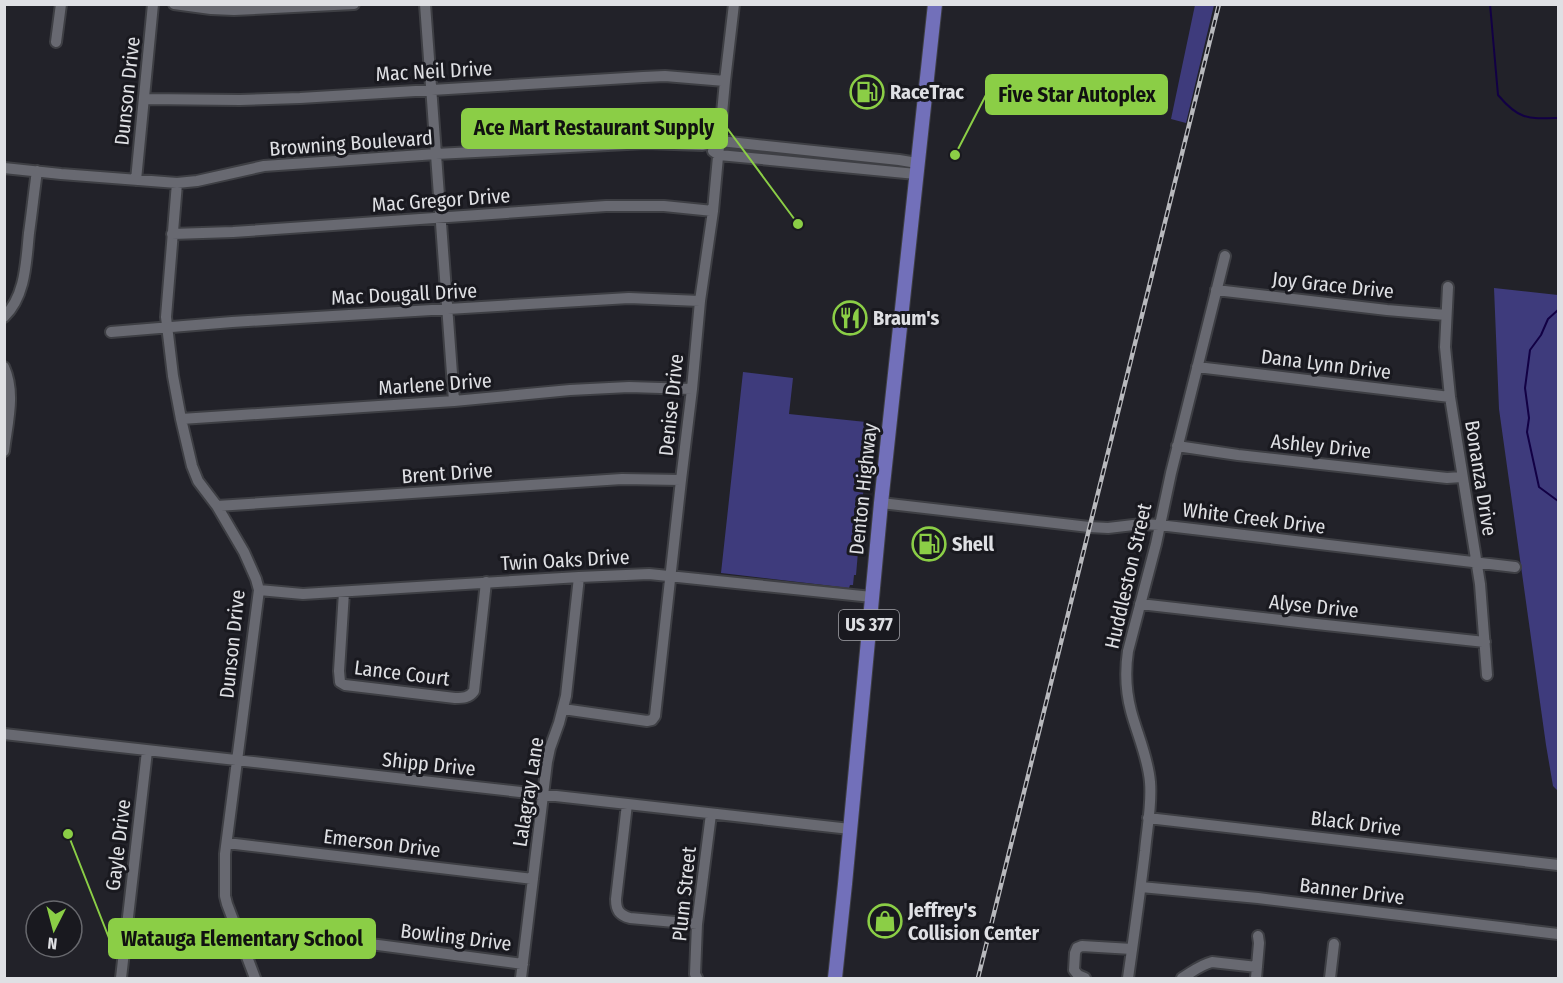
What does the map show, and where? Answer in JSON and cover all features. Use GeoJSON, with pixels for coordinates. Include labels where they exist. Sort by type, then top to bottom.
{"type":"FeatureCollection","features":[{"type":"Feature","properties":{"kind":"main road","name":"Denton Highway"},"geometry":{"type":"LineString","coordinates":[[835,978],[880,503],[934,4]]}},
{"type":"Feature","properties":{"kind":"street"},"geometry":{"type":"LineString","coordinates":[[56,42],[61,4]]}},
{"type":"Feature","properties":{"kind":"street","name":"Dunson Drive"},"geometry":{"type":"LineString","coordinates":[[136,180],[153,4]]}},
{"type":"Feature","properties":{"kind":"street"},"geometry":{"type":"LineString","coordinates":[[174,4],[234,10],[354,4]]}},
{"type":"Feature","properties":{"kind":"street"},"geometry":{"type":"LineString","coordinates":[[425,4],[453,401]]}},
{"type":"Feature","properties":{"kind":"street","name":"Denise Drive"},"geometry":{"type":"LineString","coordinates":[[563,708],[647,721],[652,720],[655,716],[700,301],[713,211],[734,4]]}},
{"type":"Feature","properties":{"kind":"street","name":"Mac Neil Drive"},"geometry":{"type":"LineString","coordinates":[[145,99],[300,98],[643,76],[725,81]]}},
{"type":"Feature","properties":{"kind":"street","name":"Browning Boulevard"},"geometry":{"type":"LineString","coordinates":[[4,168],[177,183],[197,182],[264,166],[646,142],[702,145],[720,141],[899,160],[917,169]]}},
{"type":"Feature","properties":{"kind":"street","name":"Browning Boulevard"},"geometry":{"type":"LineString","coordinates":[[702,145],[719,155],[826,165],[917,169]]}},
{"type":"Feature","properties":{"kind":"street"},"geometry":{"type":"LineString","coordinates":[[826,165],[827,153]]}},
{"type":"Feature","properties":{"kind":"street"},"geometry":{"type":"LineString","coordinates":[[4,318],[17,301],[24,275],[37,171]]}},
{"type":"Feature","properties":{"kind":"street","name":"Dunson Drive"},"geometry":{"type":"LineString","coordinates":[[177,183],[167,296],[167,327],[181,419],[192,466],[198,481],[217,506],[244,552],[259,590],[227,843],[225,896],[255,978]]}},
{"type":"Feature","properties":{"kind":"street","name":"Mac Gregor Drive"},"geometry":{"type":"LineString","coordinates":[[172,234],[233,232],[635,205],[713,211]]}},
{"type":"Feature","properties":{"kind":"street","name":"Huddleston Street"},"geometry":{"type":"LineString","coordinates":[[1128,978],[1141,887],[1150,784],[1149,771],[1130,709],[1126,665],[1177,446],[1225,256]]}},
{"type":"Feature","properties":{"kind":"street","name":"Bonanza Drive"},"geometry":{"type":"LineString","coordinates":[[1448,287],[1445,347],[1450,397],[1480,584],[1487,675]]}},
{"type":"Feature","properties":{"kind":"street","name":"Joy Grace Drive"},"geometry":{"type":"LineString","coordinates":[[1216,290],[1446,315]]}},
{"type":"Feature","properties":{"kind":"street","name":"Mac Dougall Drive"},"geometry":{"type":"LineString","coordinates":[[111,332],[244,321],[629,298],[700,301]]}},
{"type":"Feature","properties":{"kind":"street"},"geometry":{"type":"LineString","coordinates":[[4,367],[9,380],[10,400],[4,451]]}},
{"type":"Feature","properties":{"kind":"street","name":"Dana Lynn Drive"},"geometry":{"type":"LineString","coordinates":[[1197,367],[1450,397]]}},
{"type":"Feature","properties":{"kind":"street","name":"Marlene Drive"},"geometry":{"type":"LineString","coordinates":[[181,419],[453,401],[605,388],[692,389]]}},
{"type":"Feature","properties":{"kind":"street","name":"Ashley Drive"},"geometry":{"type":"LineString","coordinates":[[1177,446],[1447,478],[1462,477]]}},
{"type":"Feature","properties":{"kind":"street","name":"Brent Drive"},"geometry":{"type":"LineString","coordinates":[[217,506],[621,479],[681,480]]}},
{"type":"Feature","properties":{"kind":"street","name":"White Creek Drive"},"geometry":{"type":"LineString","coordinates":[[880,503],[1089,527],[1159,525],[1515,567]]}},
{"type":"Feature","properties":{"kind":"street","name":"Twin Oaks Drive"},"geometry":{"type":"LineString","coordinates":[[259,590],[303,594],[649,574],[872,597]]}},
{"type":"Feature","properties":{"kind":"street","name":"Lalagray Lane"},"geometry":{"type":"LineString","coordinates":[[521,978],[543,795],[550,748],[566,696],[579,577]]}},
{"type":"Feature","properties":{"kind":"street","name":"Lance Court"},"geometry":{"type":"LineString","coordinates":[[344,592],[340,682],[345,685],[466,698],[474,691],[486,582]]}},
{"type":"Feature","properties":{"kind":"street","name":"Alyse Drive"},"geometry":{"type":"LineString","coordinates":[[1140,603],[1485,642]]}},
{"type":"Feature","properties":{"kind":"street","name":"Shipp Drive"},"geometry":{"type":"LineString","coordinates":[[4,734],[850,829]]}},
{"type":"Feature","properties":{"kind":"street","name":"Gayle Drive"},"geometry":{"type":"LineString","coordinates":[[121,978],[147,751]]}},
{"type":"Feature","properties":{"kind":"street"},"geometry":{"type":"LineString","coordinates":[[627,804],[616,899],[618,911],[622,916],[630,918],[697,924]]}},
{"type":"Feature","properties":{"kind":"street","name":"Plum Street"},"geometry":{"type":"LineString","coordinates":[[697,978],[695,974],[697,924],[711,814]]}},
{"type":"Feature","properties":{"kind":"street","name":"Black Drive"},"geometry":{"type":"LineString","coordinates":[[1148,818],[1558,865]]}},
{"type":"Feature","properties":{"kind":"street","name":"Emerson Drive"},"geometry":{"type":"LineString","coordinates":[[227,843],[533,879]]}},
{"type":"Feature","properties":{"kind":"street","name":"Banner Drive"},"geometry":{"type":"LineString","coordinates":[[1141,887],[1258,898],[1558,934]]}},
{"type":"Feature","properties":{"kind":"street","name":"Bowling Drive"},"geometry":{"type":"LineString","coordinates":[[246,953],[258,940],[265,937],[288,936],[523,964]]}},
{"type":"Feature","properties":{"kind":"street"},"geometry":{"type":"LineString","coordinates":[[1256,978],[1258,936]]}},
{"type":"Feature","properties":{"kind":"street"},"geometry":{"type":"LineString","coordinates":[[1334,944],[1334,978]]}},
{"type":"Feature","properties":{"kind":"street"},"geometry":{"type":"LineString","coordinates":[[1084,978],[1074,970],[1077,948],[1082,946],[1132,949]]}},
{"type":"Feature","properties":{"kind":"street"},"geometry":{"type":"LineString","coordinates":[[1182,978],[1195,969],[1212,962],[1257,967]]}},
{"type":"Feature","properties":{"kind":"shaded area"},"geometry":{"type":"Polygon","coordinates":[[[1195,5],[1214,5],[1186,123],[1171,119],[1195,5]]]}},
{"type":"Feature","properties":{"kind":"shaded area"},"geometry":{"type":"Polygon","coordinates":[[[1494,288],[1558,295],[1558,791],[1553,786],[1546,745],[1499,409],[1494,288]]]}},
{"type":"Feature","properties":{"kind":"shaded area"},"geometry":{"type":"Polygon","coordinates":[[[743,372],[793,378],[789,414],[866,422],[863,457],[866,461],[856,575],[854,575],[853,585],[849,588],[721,573],[743,372]]]}},
{"type":"Feature","properties":{"kind":"waterway"},"geometry":{"type":"LineString","coordinates":[[1490,4],[1498,95],[1518,114],[1531,118],[1558,118]]}},
{"type":"Feature","properties":{"kind":"waterway"},"geometry":{"type":"LineString","coordinates":[[1558,310],[1548,319],[1541,335],[1530,350],[1525,388],[1529,418],[1527,432],[1539,487],[1558,501]]}},
{"type":"Feature","properties":{"kind":"railway"},"geometry":{"type":"LineString","coordinates":[[978,978],[1219,4]]}},
{"type":"Feature","properties":{"kind":"place","name":"RaceTrac"},"geometry":{"type":"Point","coordinates":[867,92]}},
{"type":"Feature","properties":{"kind":"place","name":"Five Star Autoplex"},"geometry":{"type":"Point","coordinates":[955,155]}},
{"type":"Feature","properties":{"kind":"place","name":"Ace Mart Restaurant Supply"},"geometry":{"type":"Point","coordinates":[798,224]}},
{"type":"Feature","properties":{"kind":"place","name":"Braum's"},"geometry":{"type":"Point","coordinates":[850,318]}},
{"type":"Feature","properties":{"kind":"place","name":"Shell"},"geometry":{"type":"Point","coordinates":[929,544]}},
{"type":"Feature","properties":{"kind":"place","name":"Watauga Elementary School"},"geometry":{"type":"Point","coordinates":[68,834]}},
{"type":"Feature","properties":{"kind":"place","name":"Jeffrey's Collision Center"},"geometry":{"type":"Point","coordinates":[885,921]}}]}
